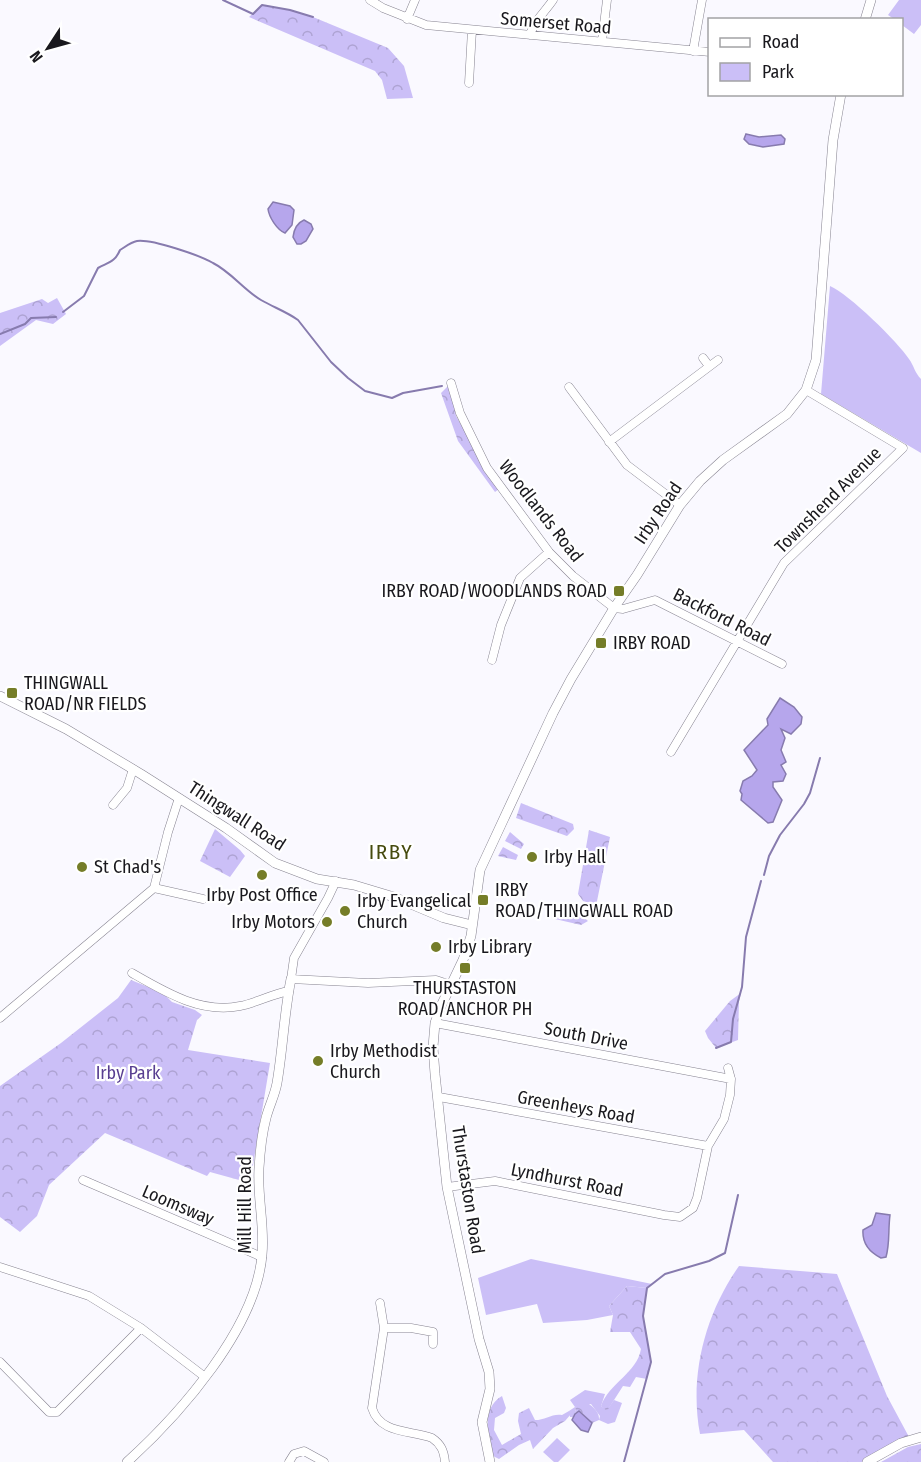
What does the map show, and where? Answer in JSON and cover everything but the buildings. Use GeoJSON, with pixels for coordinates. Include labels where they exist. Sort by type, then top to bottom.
{"type":"FeatureCollection","features":[{"type":"Feature","properties":{"kind":"street","name":"Somerset Road"},"geometry":{"type":"LineString","coordinates":[[370,0],[407,19],[426,25],[708,52]]}},
{"type":"Feature","properties":{"kind":"street"},"geometry":{"type":"LineString","coordinates":[[407,19],[415,0]]}},
{"type":"Feature","properties":{"kind":"street"},"geometry":{"type":"LineString","coordinates":[[530,35],[533,22],[542,16],[553,0]]}},
{"type":"Feature","properties":{"kind":"street"},"geometry":{"type":"LineString","coordinates":[[602,41],[607,0]]}},
{"type":"Feature","properties":{"kind":"street"},"geometry":{"type":"LineString","coordinates":[[693,51],[702,0]]}},
{"type":"Feature","properties":{"kind":"street"},"geometry":{"type":"LineString","coordinates":[[866,18],[872,0]]}},
{"type":"Feature","properties":{"kind":"street"},"geometry":{"type":"LineString","coordinates":[[469,83],[472,30]]}},
{"type":"Feature","properties":{"kind":"street","name":"Irby Road"},"geometry":{"type":"LineString","coordinates":[[472,926],[480,870],[553,713],[614,608],[638,575],[680,505],[700,482],[723,460],[787,414],[806,390],[816,360],[833,140],[841,96]]}},
{"type":"Feature","properties":{"kind":"street"},"geometry":{"type":"LineString","coordinates":[[703,358],[709,366]]}},
{"type":"Feature","properties":{"kind":"street"},"geometry":{"type":"LineString","coordinates":[[609,442],[718,360]]}},
{"type":"Feature","properties":{"kind":"street","name":"Woodlands Road"},"geometry":{"type":"LineString","coordinates":[[451,383],[460,413],[487,468],[549,552],[573,576],[614,608]]}},
{"type":"Feature","properties":{"kind":"street"},"geometry":{"type":"LineString","coordinates":[[569,387],[627,465],[680,505]]}},
{"type":"Feature","properties":{"kind":"street","name":"Townshend Avenue"},"geometry":{"type":"LineString","coordinates":[[739,641],[784,562],[903,448],[806,390]]}},
{"type":"Feature","properties":{"kind":"street"},"geometry":{"type":"LineString","coordinates":[[492,660],[501,625],[520,578],[549,552]]}},
{"type":"Feature","properties":{"kind":"street","name":"Backford Road"},"geometry":{"type":"LineString","coordinates":[[614,608],[623,609],[655,600],[782,664]]}},
{"type":"Feature","properties":{"kind":"street"},"geometry":{"type":"LineString","coordinates":[[671,752],[739,641]]}},
{"type":"Feature","properties":{"kind":"street","name":"Thingwall Road"},"geometry":{"type":"LineString","coordinates":[[0,696],[66,729],[133,769],[275,862],[317,879],[336,881],[394,897],[444,918],[472,926]]}},
{"type":"Feature","properties":{"kind":"street"},"geometry":{"type":"LineString","coordinates":[[113,805],[127,788],[133,769]]}},
{"type":"Feature","properties":{"kind":"street"},"geometry":{"type":"LineString","coordinates":[[0,1018],[154,888],[166,838],[179,798]]}},
{"type":"Feature","properties":{"kind":"street","name":"Mill Hill Road"},"geometry":{"type":"LineString","coordinates":[[128,1462],[175,1415],[205,1377],[241,1320],[255,1286],[262,1257],[263,1229],[259,1169],[266,1120],[276,1087],[294,958],[336,881]]}},
{"type":"Feature","properties":{"kind":"street"},"geometry":{"type":"LineString","coordinates":[[154,888],[203,899]]}},
{"type":"Feature","properties":{"kind":"street","name":"Thurstaston Road"},"geometry":{"type":"LineString","coordinates":[[472,926],[463,960],[435,1023],[433,1047],[447,1187],[479,1339],[489,1372],[490,1389],[482,1422],[490,1462]]}},
{"type":"Feature","properties":{"kind":"street"},"geometry":{"type":"LineString","coordinates":[[132,973],[194,1004],[206,1007],[242,1006],[272,994],[289,991]]}},
{"type":"Feature","properties":{"kind":"street"},"geometry":{"type":"LineString","coordinates":[[291,979],[368,983],[436,980],[451,985]]}},
{"type":"Feature","properties":{"kind":"street","name":"South Drive"},"geometry":{"type":"LineString","coordinates":[[435,1023],[731,1079]]}},
{"type":"Feature","properties":{"kind":"street"},"geometry":{"type":"LineString","coordinates":[[708,1146],[723,1119],[730,1095],[731,1079],[728,1068]]}},
{"type":"Feature","properties":{"kind":"street","name":"Greenheys Road"},"geometry":{"type":"LineString","coordinates":[[439,1098],[708,1146]]}},
{"type":"Feature","properties":{"kind":"street","name":"Lyndhurst Road"},"geometry":{"type":"LineString","coordinates":[[447,1187],[495,1181],[680,1216],[693,1208],[697,1198],[708,1146]]}},
{"type":"Feature","properties":{"kind":"street","name":"Loomsway"},"geometry":{"type":"LineString","coordinates":[[83,1180],[262,1257]]}},
{"type":"Feature","properties":{"kind":"street"},"geometry":{"type":"LineString","coordinates":[[0,1267],[88,1296],[141,1328],[205,1377]]}},
{"type":"Feature","properties":{"kind":"street"},"geometry":{"type":"LineString","coordinates":[[380,1303],[384,1328],[372,1408],[374,1416],[378,1422],[388,1428],[432,1438],[438,1442],[444,1453],[445,1462]]}},
{"type":"Feature","properties":{"kind":"street"},"geometry":{"type":"LineString","coordinates":[[0,1362],[49,1412],[57,1412],[141,1328]]}},
{"type":"Feature","properties":{"kind":"street"},"geometry":{"type":"LineString","coordinates":[[384,1328],[411,1328],[433,1332],[433,1344]]}},
{"type":"Feature","properties":{"kind":"street"},"geometry":{"type":"LineString","coordinates":[[867,1462],[901,1443],[921,1437]]}},
{"type":"Feature","properties":{"kind":"street"},"geometry":{"type":"LineString","coordinates":[[290,1462],[294,1455],[304,1451],[324,1462]]}},
{"type":"Feature","properties":{"kind":"green space"},"geometry":{"type":"Polygon","coordinates":[[[899,0],[921,0],[921,25],[914,34],[903,26],[903,18],[892,18],[888,15],[899,0]]]}},
{"type":"Feature","properties":{"kind":"green space"},"geometry":{"type":"Polygon","coordinates":[[[262,5],[313,17],[388,48],[404,66],[413,98],[387,99],[382,80],[375,71],[249,17],[262,5]]]}},
{"type":"Feature","properties":{"kind":"green space"},"geometry":{"type":"Polygon","coordinates":[[[830,286],[849,298],[884,331],[903,351],[921,379],[921,453],[821,394],[830,286]]]}},
{"type":"Feature","properties":{"kind":"green space"},"geometry":{"type":"Polygon","coordinates":[[[57,298],[66,314],[53,324],[36,320],[0,346],[0,313],[42,299],[48,303],[57,298]]]}},
{"type":"Feature","properties":{"kind":"green space"},"geometry":{"type":"Polygon","coordinates":[[[450,384],[456,416],[499,489],[495,492],[458,441],[441,393],[450,384]]]}},
{"type":"Feature","properties":{"kind":"green space"},"geometry":{"type":"Polygon","coordinates":[[[521,803],[573,824],[574,829],[567,836],[516,818],[521,803]]]}},
{"type":"Feature","properties":{"kind":"green space"},"geometry":{"type":"Polygon","coordinates":[[[215,829],[245,856],[230,877],[200,861],[215,829]]]}},
{"type":"Feature","properties":{"kind":"green space"},"geometry":{"type":"Polygon","coordinates":[[[589,830],[610,837],[596,906],[583,901],[578,894],[589,830]]]}},
{"type":"Feature","properties":{"kind":"green space"},"geometry":{"type":"Polygon","coordinates":[[[510,832],[524,844],[521,849],[505,841],[510,832]]]}},
{"type":"Feature","properties":{"kind":"green space"},"geometry":{"type":"Polygon","coordinates":[[[503,847],[518,855],[516,860],[498,856],[503,847]]]}},
{"type":"Feature","properties":{"kind":"green space"},"geometry":{"type":"Polygon","coordinates":[[[565,910],[578,912],[588,921],[581,925],[555,919],[559,912],[565,910]]]}},
{"type":"Feature","properties":{"kind":"green space","name":"Irby Park"},"geometry":{"type":"Polygon","coordinates":[[[131,980],[163,993],[172,1002],[195,1010],[202,1015],[197,1020],[188,1050],[270,1063],[250,1183],[210,1172],[207,1176],[105,1133],[49,1185],[37,1216],[20,1232],[0,1217],[0,1086],[61,1043],[118,998],[131,980]]]}},
{"type":"Feature","properties":{"kind":"green space"},"geometry":{"type":"Polygon","coordinates":[[[741,993],[738,1040],[716,1048],[705,1031],[730,1001],[741,993]]]}},
{"type":"Feature","properties":{"kind":"green space"},"geometry":{"type":"Polygon","coordinates":[[[531,1259],[652,1284],[647,1288],[627,1286],[609,1306],[613,1315],[587,1320],[543,1323],[537,1304],[486,1315],[478,1278],[531,1259]]]}},
{"type":"Feature","properties":{"kind":"green space"},"geometry":{"type":"Polygon","coordinates":[[[739,1266],[837,1274],[887,1396],[909,1437],[862,1462],[773,1462],[744,1430],[700,1434],[697,1390],[703,1346],[717,1304],[739,1266]]]}},
{"type":"Feature","properties":{"kind":"green space"},"geometry":{"type":"Polygon","coordinates":[[[627,1286],[647,1288],[643,1316],[651,1362],[647,1379],[636,1377],[630,1387],[623,1386],[607,1411],[601,1406],[605,1398],[629,1372],[641,1349],[630,1332],[610,1332],[613,1315],[609,1306],[627,1286]]]}},
{"type":"Feature","properties":{"kind":"green space"},"geometry":{"type":"Polygon","coordinates":[[[585,1390],[605,1394],[601,1406],[607,1410],[614,1400],[622,1403],[615,1422],[608,1424],[599,1420],[600,1416],[591,1404],[575,1407],[570,1400],[585,1390]]]}},
{"type":"Feature","properties":{"kind":"green space"},"geometry":{"type":"Polygon","coordinates":[[[502,1396],[506,1408],[504,1413],[495,1418],[494,1430],[502,1445],[521,1434],[519,1413],[529,1408],[535,1420],[562,1415],[569,1411],[571,1414],[565,1421],[553,1428],[533,1449],[530,1440],[499,1459],[493,1456],[488,1415],[495,1401],[502,1396]]]}},
{"type":"Feature","properties":{"kind":"green space"},"geometry":{"type":"Polygon","coordinates":[[[584,1401],[597,1411],[599,1420],[592,1423],[581,1412],[576,1412],[575,1407],[584,1401]]]}},
{"type":"Feature","properties":{"kind":"green space"},"geometry":{"type":"Polygon","coordinates":[[[575,1407],[576,1412],[573,1417],[570,1417],[569,1411],[575,1407]]]}},
{"type":"Feature","properties":{"kind":"green space"},"geometry":{"type":"Polygon","coordinates":[[[557,1438],[570,1450],[558,1462],[554,1462],[543,1452],[557,1438]]]}},
{"type":"Feature","properties":{"kind":"green space"},"geometry":{"type":"Polygon","coordinates":[[[921,1444],[921,1462],[881,1462],[908,1447],[921,1444]]]}},
{"type":"Feature","properties":{"kind":"shaded area"},"geometry":{"type":"Polygon","coordinates":[[[746,134],[759,137],[781,135],[785,139],[784,144],[763,147],[749,144],[744,139],[746,134]]]}},
{"type":"Feature","properties":{"kind":"shaded area"},"geometry":{"type":"Polygon","coordinates":[[[273,202],[290,206],[294,210],[292,225],[285,233],[276,226],[270,216],[268,209],[273,202]]]}},
{"type":"Feature","properties":{"kind":"shaded area"},"geometry":{"type":"Polygon","coordinates":[[[304,220],[311,224],[313,229],[306,241],[297,244],[293,237],[294,231],[304,220]]]}},
{"type":"Feature","properties":{"kind":"shaded area"},"geometry":{"type":"Polygon","coordinates":[[[780,698],[794,707],[802,717],[801,724],[791,734],[781,729],[785,738],[781,750],[786,762],[781,765],[786,774],[783,781],[773,782],[773,787],[782,800],[773,822],[768,823],[741,800],[740,791],[743,781],[757,770],[744,750],[768,725],[767,719],[780,698]]]}},
{"type":"Feature","properties":{"kind":"shaded area"},"geometry":{"type":"Polygon","coordinates":[[[876,1213],[890,1215],[886,1257],[881,1258],[867,1247],[863,1235],[863,1230],[872,1225],[876,1213]]]}},
{"type":"Feature","properties":{"kind":"shaded area"},"geometry":{"type":"Polygon","coordinates":[[[579,1411],[592,1423],[588,1432],[581,1430],[572,1420],[579,1411]]]}},
{"type":"Feature","properties":{"kind":"waterway"},"geometry":{"type":"LineString","coordinates":[[223,0],[253,14],[262,5],[313,17]]}},
{"type":"Feature","properties":{"kind":"waterway"},"geometry":{"type":"LineString","coordinates":[[63,312],[84,296],[98,268],[114,259],[120,250],[137,241],[153,242],[213,263],[255,296],[298,320],[331,362],[365,391],[392,398],[403,393],[442,386]]}},
{"type":"Feature","properties":{"kind":"waterway"},"geometry":{"type":"LineString","coordinates":[[0,334],[25,324],[31,318],[56,317]]}},
{"type":"Feature","properties":{"kind":"waterway"},"geometry":{"type":"LineString","coordinates":[[764,875],[769,856],[780,835],[810,793],[820,758]]}},
{"type":"Feature","properties":{"kind":"waterway"},"geometry":{"type":"LineString","coordinates":[[716,1048],[731,1042],[733,1019],[742,987],[746,937],[761,881]]}},
{"type":"Feature","properties":{"kind":"waterway"},"geometry":{"type":"LineString","coordinates":[[624,1462],[651,1362],[643,1316],[647,1288],[665,1274],[709,1261],[725,1253],[738,1195]]}},
{"type":"Feature","properties":{"kind":"place","name":"IRBY ROAD/WOODLANDS ROAD"},"geometry":{"type":"Point","coordinates":[619,591]}},
{"type":"Feature","properties":{"kind":"place","name":"IRBY ROAD"},"geometry":{"type":"Point","coordinates":[601,643]}},
{"type":"Feature","properties":{"kind":"place","name":"THINGWALL ROAD/NR FIELDS"},"geometry":{"type":"Point","coordinates":[12,693]}},
{"type":"Feature","properties":{"kind":"place","name":"Irby Hall"},"geometry":{"type":"Point","coordinates":[532,857]}},
{"type":"Feature","properties":{"kind":"place","name":"St Chad's"},"geometry":{"type":"Point","coordinates":[82,867]}},
{"type":"Feature","properties":{"kind":"place","name":"Irby Post Office"},"geometry":{"type":"Point","coordinates":[262,875]}},
{"type":"Feature","properties":{"kind":"place","name":"IRBY ROAD/THINGWALL ROAD"},"geometry":{"type":"Point","coordinates":[483,900]}},
{"type":"Feature","properties":{"kind":"place","name":"Irby Evangelical Church"},"geometry":{"type":"Point","coordinates":[345,911]}},
{"type":"Feature","properties":{"kind":"place","name":"Irby Motors"},"geometry":{"type":"Point","coordinates":[327,922]}},
{"type":"Feature","properties":{"kind":"place","name":"Irby Library"},"geometry":{"type":"Point","coordinates":[436,947]}},
{"type":"Feature","properties":{"kind":"place","name":"THURSTASTON ROAD/ANCHOR PH"},"geometry":{"type":"Point","coordinates":[465,968]}},
{"type":"Feature","properties":{"kind":"place","name":"Irby Methodist Church"},"geometry":{"type":"Point","coordinates":[318,1061]}},
{"type":"Feature","properties":{"kind":"district","name":"IRBY"},"geometry":{"type":"Point","coordinates":[391,852]}}]}
